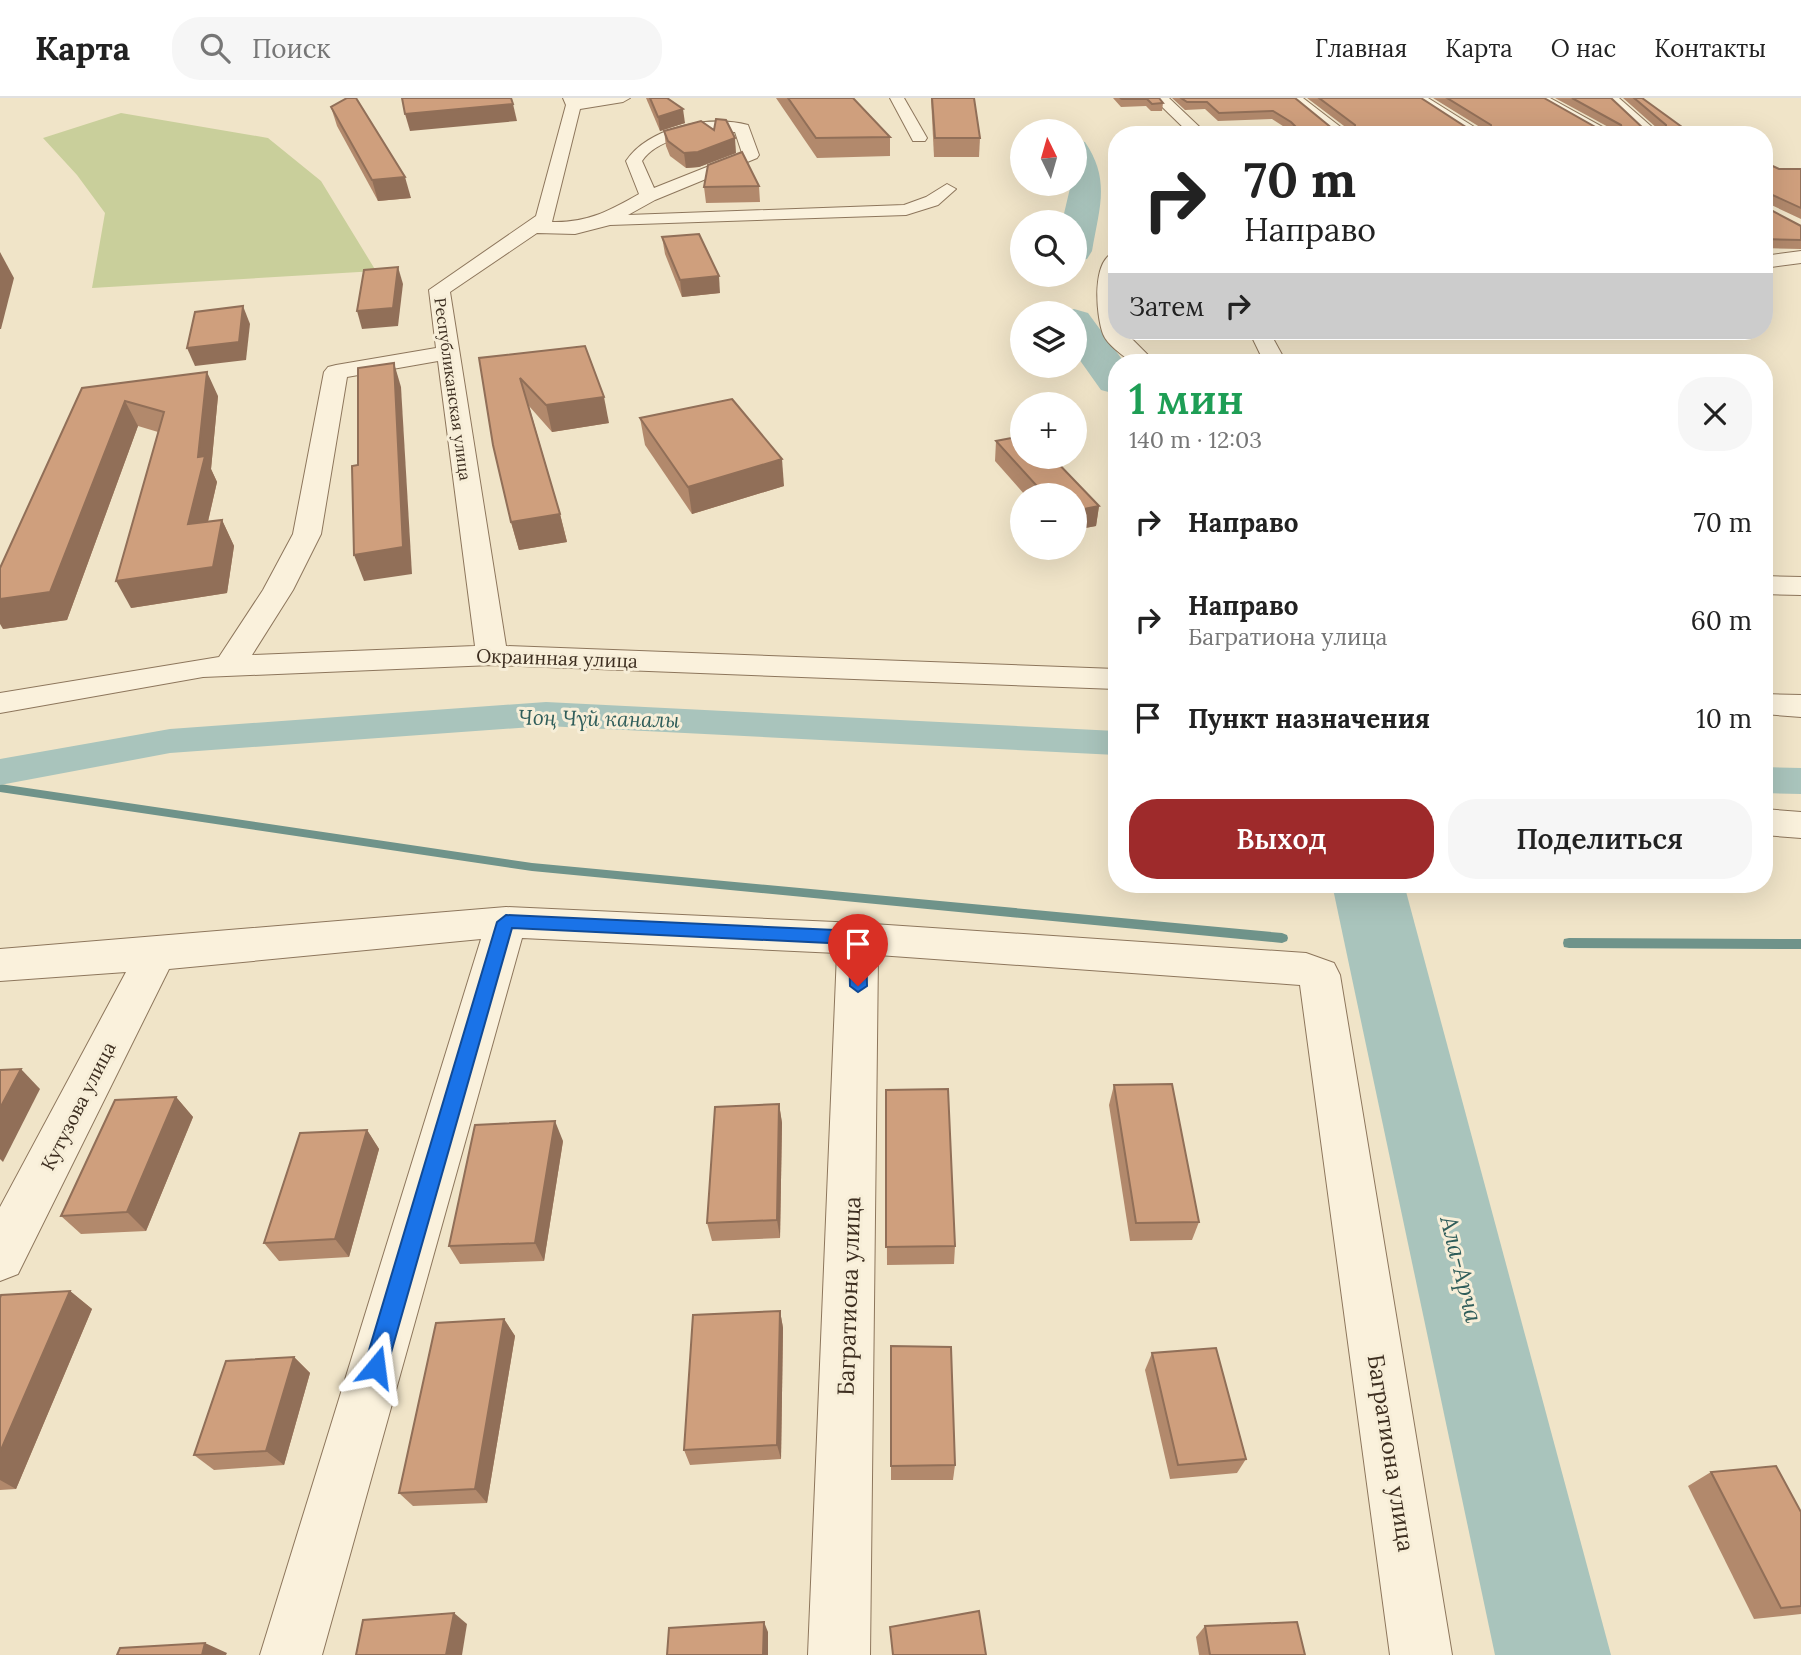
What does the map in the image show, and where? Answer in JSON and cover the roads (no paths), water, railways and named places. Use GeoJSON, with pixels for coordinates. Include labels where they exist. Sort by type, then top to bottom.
{"type":"FeatureCollection","features":[{"type":"Feature","properties":{"kind":"street"},"geometry":{"type":"LineString","coordinates":[[571,101],[623,98]]}},
{"type":"Feature","properties":{"kind":"street"},"geometry":{"type":"LineString","coordinates":[[897,98],[919,138]]}},
{"type":"Feature","properties":{"kind":"street"},"geometry":{"type":"LineString","coordinates":[[1160,98],[1190,126]]}},
{"type":"Feature","properties":{"kind":"street"},"geometry":{"type":"LineString","coordinates":[[1294,98],[1331,126]]}},
{"type":"Feature","properties":{"kind":"street"},"geometry":{"type":"LineString","coordinates":[[1418,98],[1464,126]]}},
{"type":"Feature","properties":{"kind":"street"},"geometry":{"type":"LineString","coordinates":[[1539,98],[1592,126]]}},
{"type":"Feature","properties":{"kind":"street"},"geometry":{"type":"LineString","coordinates":[[1610,98],[1643,126]]}},
{"type":"Feature","properties":{"kind":"street","name":"Республиканская улица"},"geometry":{"type":"LineString","coordinates":[[492,655],[439,290],[545,219],[571,101]]}},
{"type":"Feature","properties":{"kind":"street"},"geometry":{"type":"LineString","coordinates":[[602,222],[649,196],[751,155],[742,128],[696,129],[654,142],[636,153],[634,161],[649,196]]}},
{"type":"Feature","properties":{"kind":"street"},"geometry":{"type":"LineString","coordinates":[[534,227],[575,228],[602,222],[906,210],[932,201],[947,189]]}},
{"type":"Feature","properties":{"kind":"street"},"geometry":{"type":"LineString","coordinates":[[1773,261],[1801,257]]}},
{"type":"Feature","properties":{"kind":"street"},"geometry":{"type":"LineString","coordinates":[[1108,277],[1108,295]]}},
{"type":"Feature","properties":{"kind":"street"},"geometry":{"type":"LineString","coordinates":[[1120,340],[1135,354]]}},
{"type":"Feature","properties":{"kind":"street"},"geometry":{"type":"LineString","coordinates":[[229,666],[278,590],[307,534],[335,372],[448,353]]}},
{"type":"Feature","properties":{"kind":"street"},"geometry":{"type":"LineString","coordinates":[[1773,585],[1801,586]]}},
{"type":"Feature","properties":{"kind":"street","name":"Окраинная улица"},"geometry":{"type":"LineString","coordinates":[[0,703],[203,667],[492,655],[1108,679]]}},
{"type":"Feature","properties":{"kind":"street"},"geometry":{"type":"LineString","coordinates":[[1773,704],[1801,706]]}},
{"type":"Feature","properties":{"kind":"street"},"geometry":{"type":"LineString","coordinates":[[1773,823],[1801,825]]}},
{"type":"Feature","properties":{"kind":"street"},"geometry":{"type":"LineString","coordinates":[[292,1655],[506,922]]}},
{"type":"Feature","properties":{"kind":"street"},"geometry":{"type":"LineString","coordinates":[[0,965],[156,954],[506,922],[858,938]]}},
{"type":"Feature","properties":{"kind":"street","name":"Багратиона улица"},"geometry":{"type":"LineString","coordinates":[[839,1655],[858,938],[1306,969],[1319,975],[1421,1655]]}},
{"type":"Feature","properties":{"kind":"street","name":"Кутузова улица"},"geometry":{"type":"LineString","coordinates":[[0,1257],[156,954]]}},
{"type":"Feature","properties":{"kind":"waterway","name":"Ала-Арча"},"geometry":{"type":"LineString","coordinates":[[1082,210],[1085,196]]}},
{"type":"Feature","properties":{"kind":"waterway","name":"Ала-Арча"},"geometry":{"type":"LineString","coordinates":[[1087,340],[1108,370]]}},
{"type":"Feature","properties":{"kind":"waterway","name":"Чоң Чүй каналы"},"geometry":{"type":"LineString","coordinates":[[0,772],[170,741],[546,714],[1108,743]]}},
{"type":"Feature","properties":{"kind":"waterway","name":"Чоң Чүй каналы"},"geometry":{"type":"LineString","coordinates":[[1773,780],[1801,781]]}},
{"type":"Feature","properties":{"kind":"waterway"},"geometry":{"type":"LineString","coordinates":[[0,788],[532,867],[1282,938]]}},
{"type":"Feature","properties":{"kind":"waterway","name":"Ала-Арча"},"geometry":{"type":"LineString","coordinates":[[1370,893],[1553,1655]]}},
{"type":"Feature","properties":{"kind":"waterway"},"geometry":{"type":"LineString","coordinates":[[1569,943],[1801,944]]}}]}
